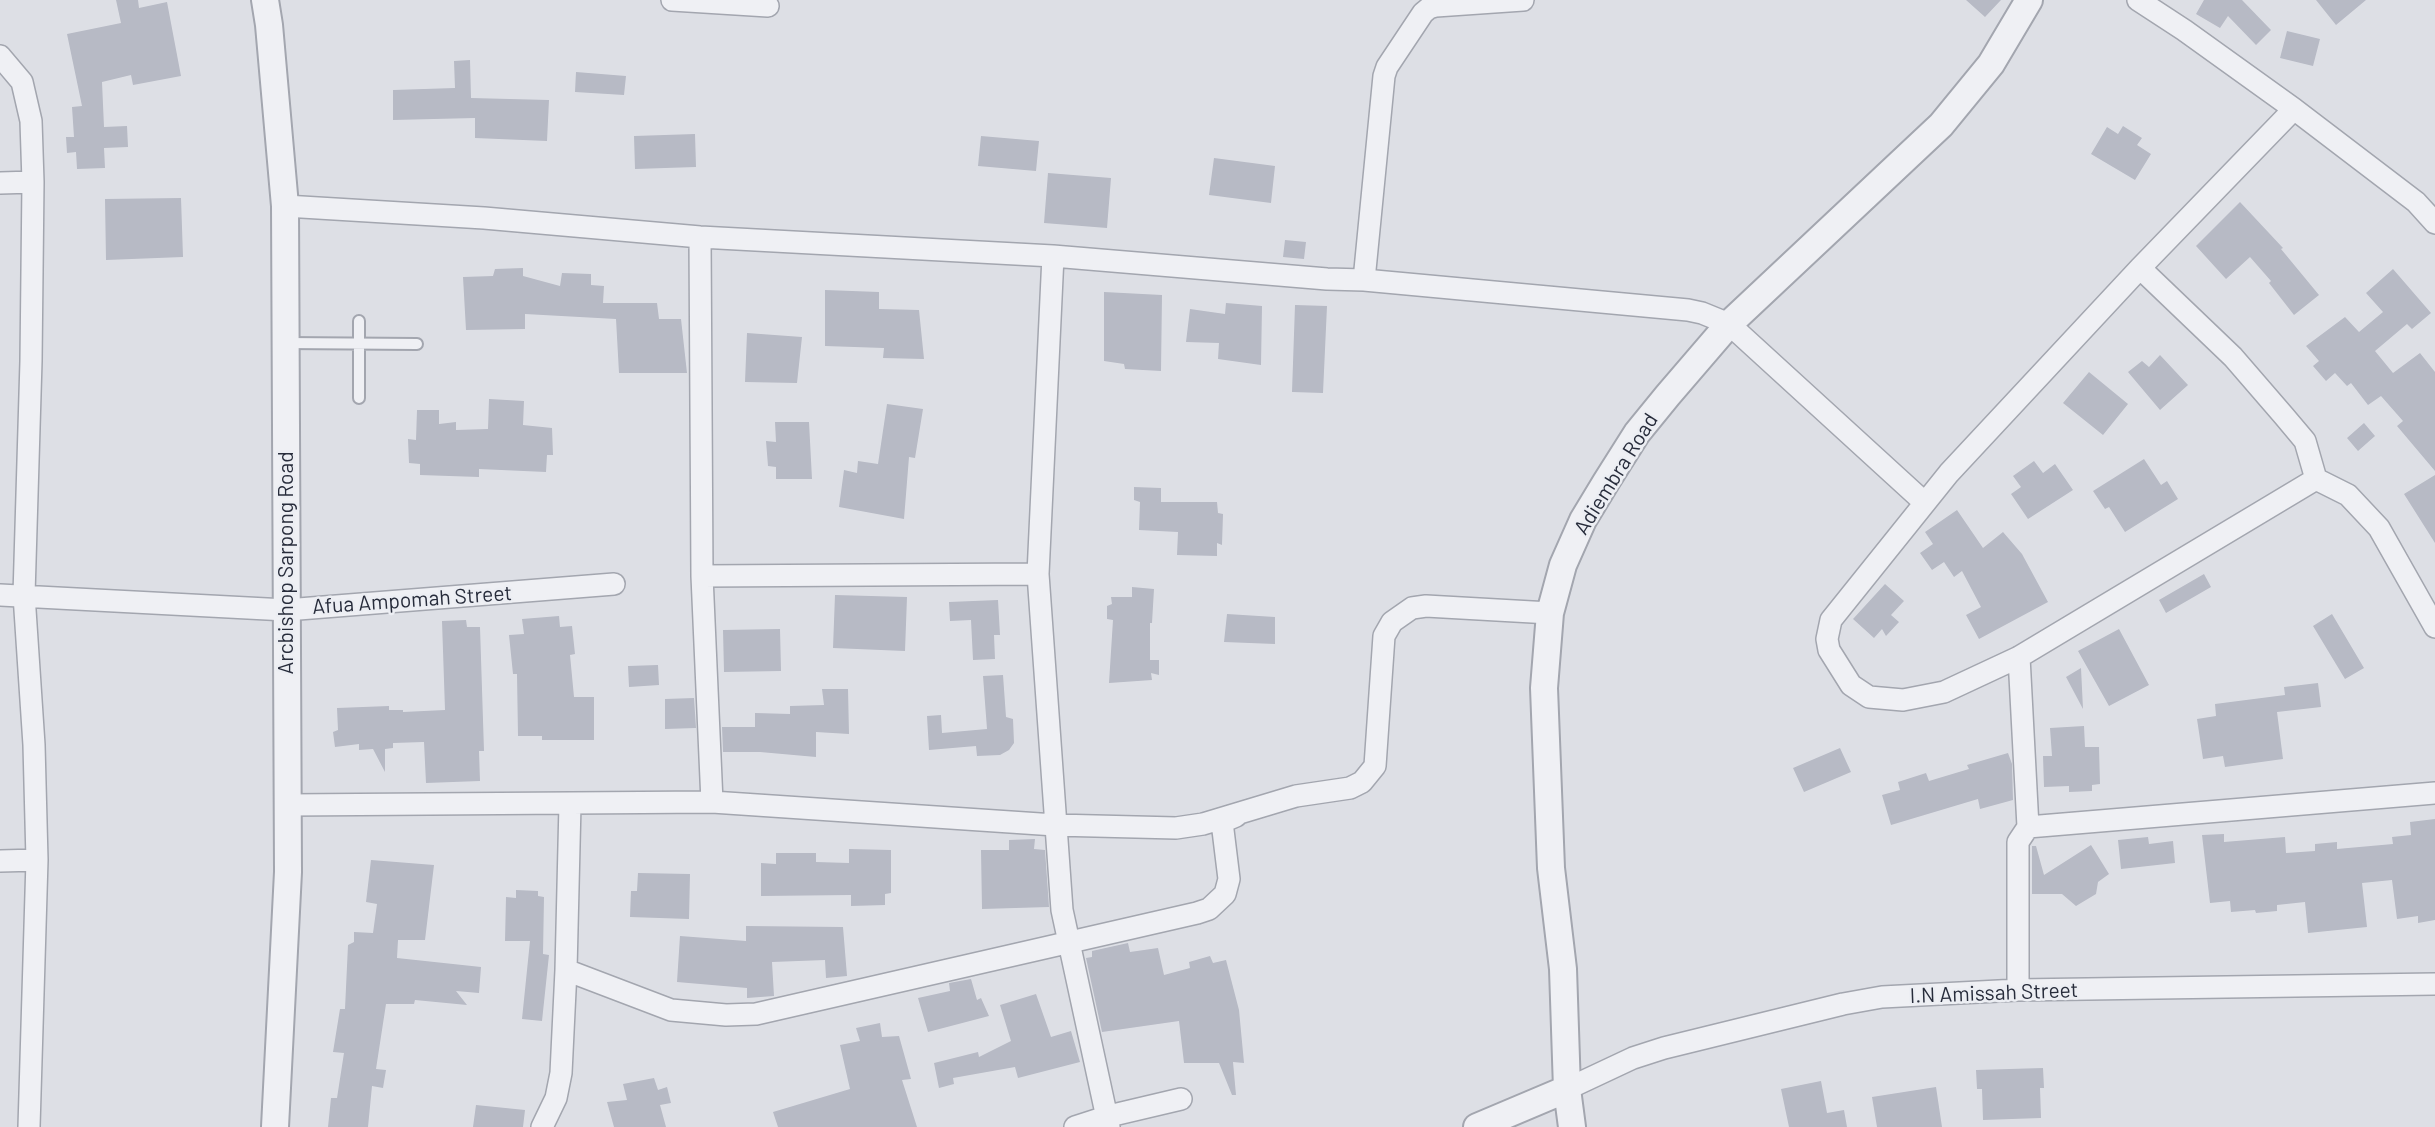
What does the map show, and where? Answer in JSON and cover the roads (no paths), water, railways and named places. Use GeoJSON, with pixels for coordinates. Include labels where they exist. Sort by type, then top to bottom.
{"type":"FeatureCollection","features":[{"type":"Feature","properties":{"kind":"street","name":"Arcbishop Sarpong Road"},"geometry":{"type":"LineString","coordinates":[[265,0],[285,206],[288,872],[275,1127]]}},
{"type":"Feature","properties":{"kind":"street"},"geometry":{"type":"LineString","coordinates":[[672,0],[768,6]]}},
{"type":"Feature","properties":{"kind":"street"},"geometry":{"type":"LineString","coordinates":[[1364,280],[1387,67],[1423,12],[1429,8],[1522,0]]}},
{"type":"Feature","properties":{"kind":"street","name":"Adiembra Road"},"geometry":{"type":"LineString","coordinates":[[1573,1127],[1567,1089],[1563,969],[1551,868],[1546,793],[1544,688],[1550,613],[1563,565],[1583,520],[1637,433],[1729,324],[1941,125],[1991,64],[2029,0]]}},
{"type":"Feature","properties":{"kind":"street"},"geometry":{"type":"LineString","coordinates":[[2138,0],[2294,109],[2416,202],[2435,223]]}},
{"type":"Feature","properties":{"kind":"street"},"geometry":{"type":"LineString","coordinates":[[0,56],[22,82],[26,95],[31,121],[33,182],[24,595],[33,721],[37,860],[29,1127]]}},
{"type":"Feature","properties":{"kind":"street"},"geometry":{"type":"LineString","coordinates":[[2294,109],[2140,268],[1949,473],[1831,620],[1827,639],[1829,650],[1851,685],[1860,693],[1883,699],[1903,700],[1944,692],[2019,657],[2316,479]]}},
{"type":"Feature","properties":{"kind":"street"},"geometry":{"type":"LineString","coordinates":[[0,183],[33,182]]}},
{"type":"Feature","properties":{"kind":"street"},"geometry":{"type":"LineString","coordinates":[[285,206],[484,218],[701,237],[1053,256],[1364,280],[1702,313],[1729,324],[1925,503]]}},
{"type":"Feature","properties":{"kind":"street"},"geometry":{"type":"LineString","coordinates":[[701,237],[702,576],[712,802]]}},
{"type":"Feature","properties":{"kind":"street"},"geometry":{"type":"LineString","coordinates":[[1053,256],[1038,574],[1062,910],[1109,1121]]}},
{"type":"Feature","properties":{"kind":"street"},"geometry":{"type":"LineString","coordinates":[[2140,268],[2233,357],[2305,441],[2316,479],[2348,495],[2379,528],[2435,627]]}},
{"type":"Feature","properties":{"kind":"street"},"geometry":{"type":"LineString","coordinates":[[702,576],[1038,574]]}},
{"type":"Feature","properties":{"kind":"street","name":"Afua Ampomah Street"},"geometry":{"type":"LineString","coordinates":[[0,595],[286,610],[614,584]]}},
{"type":"Feature","properties":{"kind":"street"},"geometry":{"type":"LineString","coordinates":[[288,804],[712,802],[1055,825],[1177,828],[1203,824],[1296,796],[1350,788],[1362,782],[1375,766],[1384,636],[1392,622],[1412,608],[1426,606],[1550,613]]}},
{"type":"Feature","properties":{"kind":"street"},"geometry":{"type":"LineString","coordinates":[[2018,990],[2018,842],[2028,827],[2019,657]]}},
{"type":"Feature","properties":{"kind":"street"},"geometry":{"type":"LineString","coordinates":[[2028,827],[2435,793]]}},
{"type":"Feature","properties":{"kind":"street"},"geometry":{"type":"LineString","coordinates":[[542,1127],[556,1098],[561,1073],[570,804]]}},
{"type":"Feature","properties":{"kind":"street"},"geometry":{"type":"LineString","coordinates":[[566,970],[671,1010],[726,1015],[756,1014],[1209,909],[1225,894],[1229,879],[1222,822],[1241,813]]}},
{"type":"Feature","properties":{"kind":"street"},"geometry":{"type":"LineString","coordinates":[[0,861],[37,860]]}},
{"type":"Feature","properties":{"kind":"street","name":"I.N Amissah Street"},"geometry":{"type":"LineString","coordinates":[[1567,1089],[1633,1058],[1664,1048],[1882,997],[2018,990],[2435,984]]}},
{"type":"Feature","properties":{"kind":"street"},"geometry":{"type":"LineString","coordinates":[[1477,1127],[1567,1089]]}},
{"type":"Feature","properties":{"kind":"street"},"geometry":{"type":"LineString","coordinates":[[1074,1127],[1109,1121],[1181,1099]]}},
{"type":"Feature","properties":{"kind":"lane"},"geometry":{"type":"LineString","coordinates":[[359,321],[359,398]]}},
{"type":"Feature","properties":{"kind":"lane"},"geometry":{"type":"LineString","coordinates":[[285,343],[417,344]]}}]}
